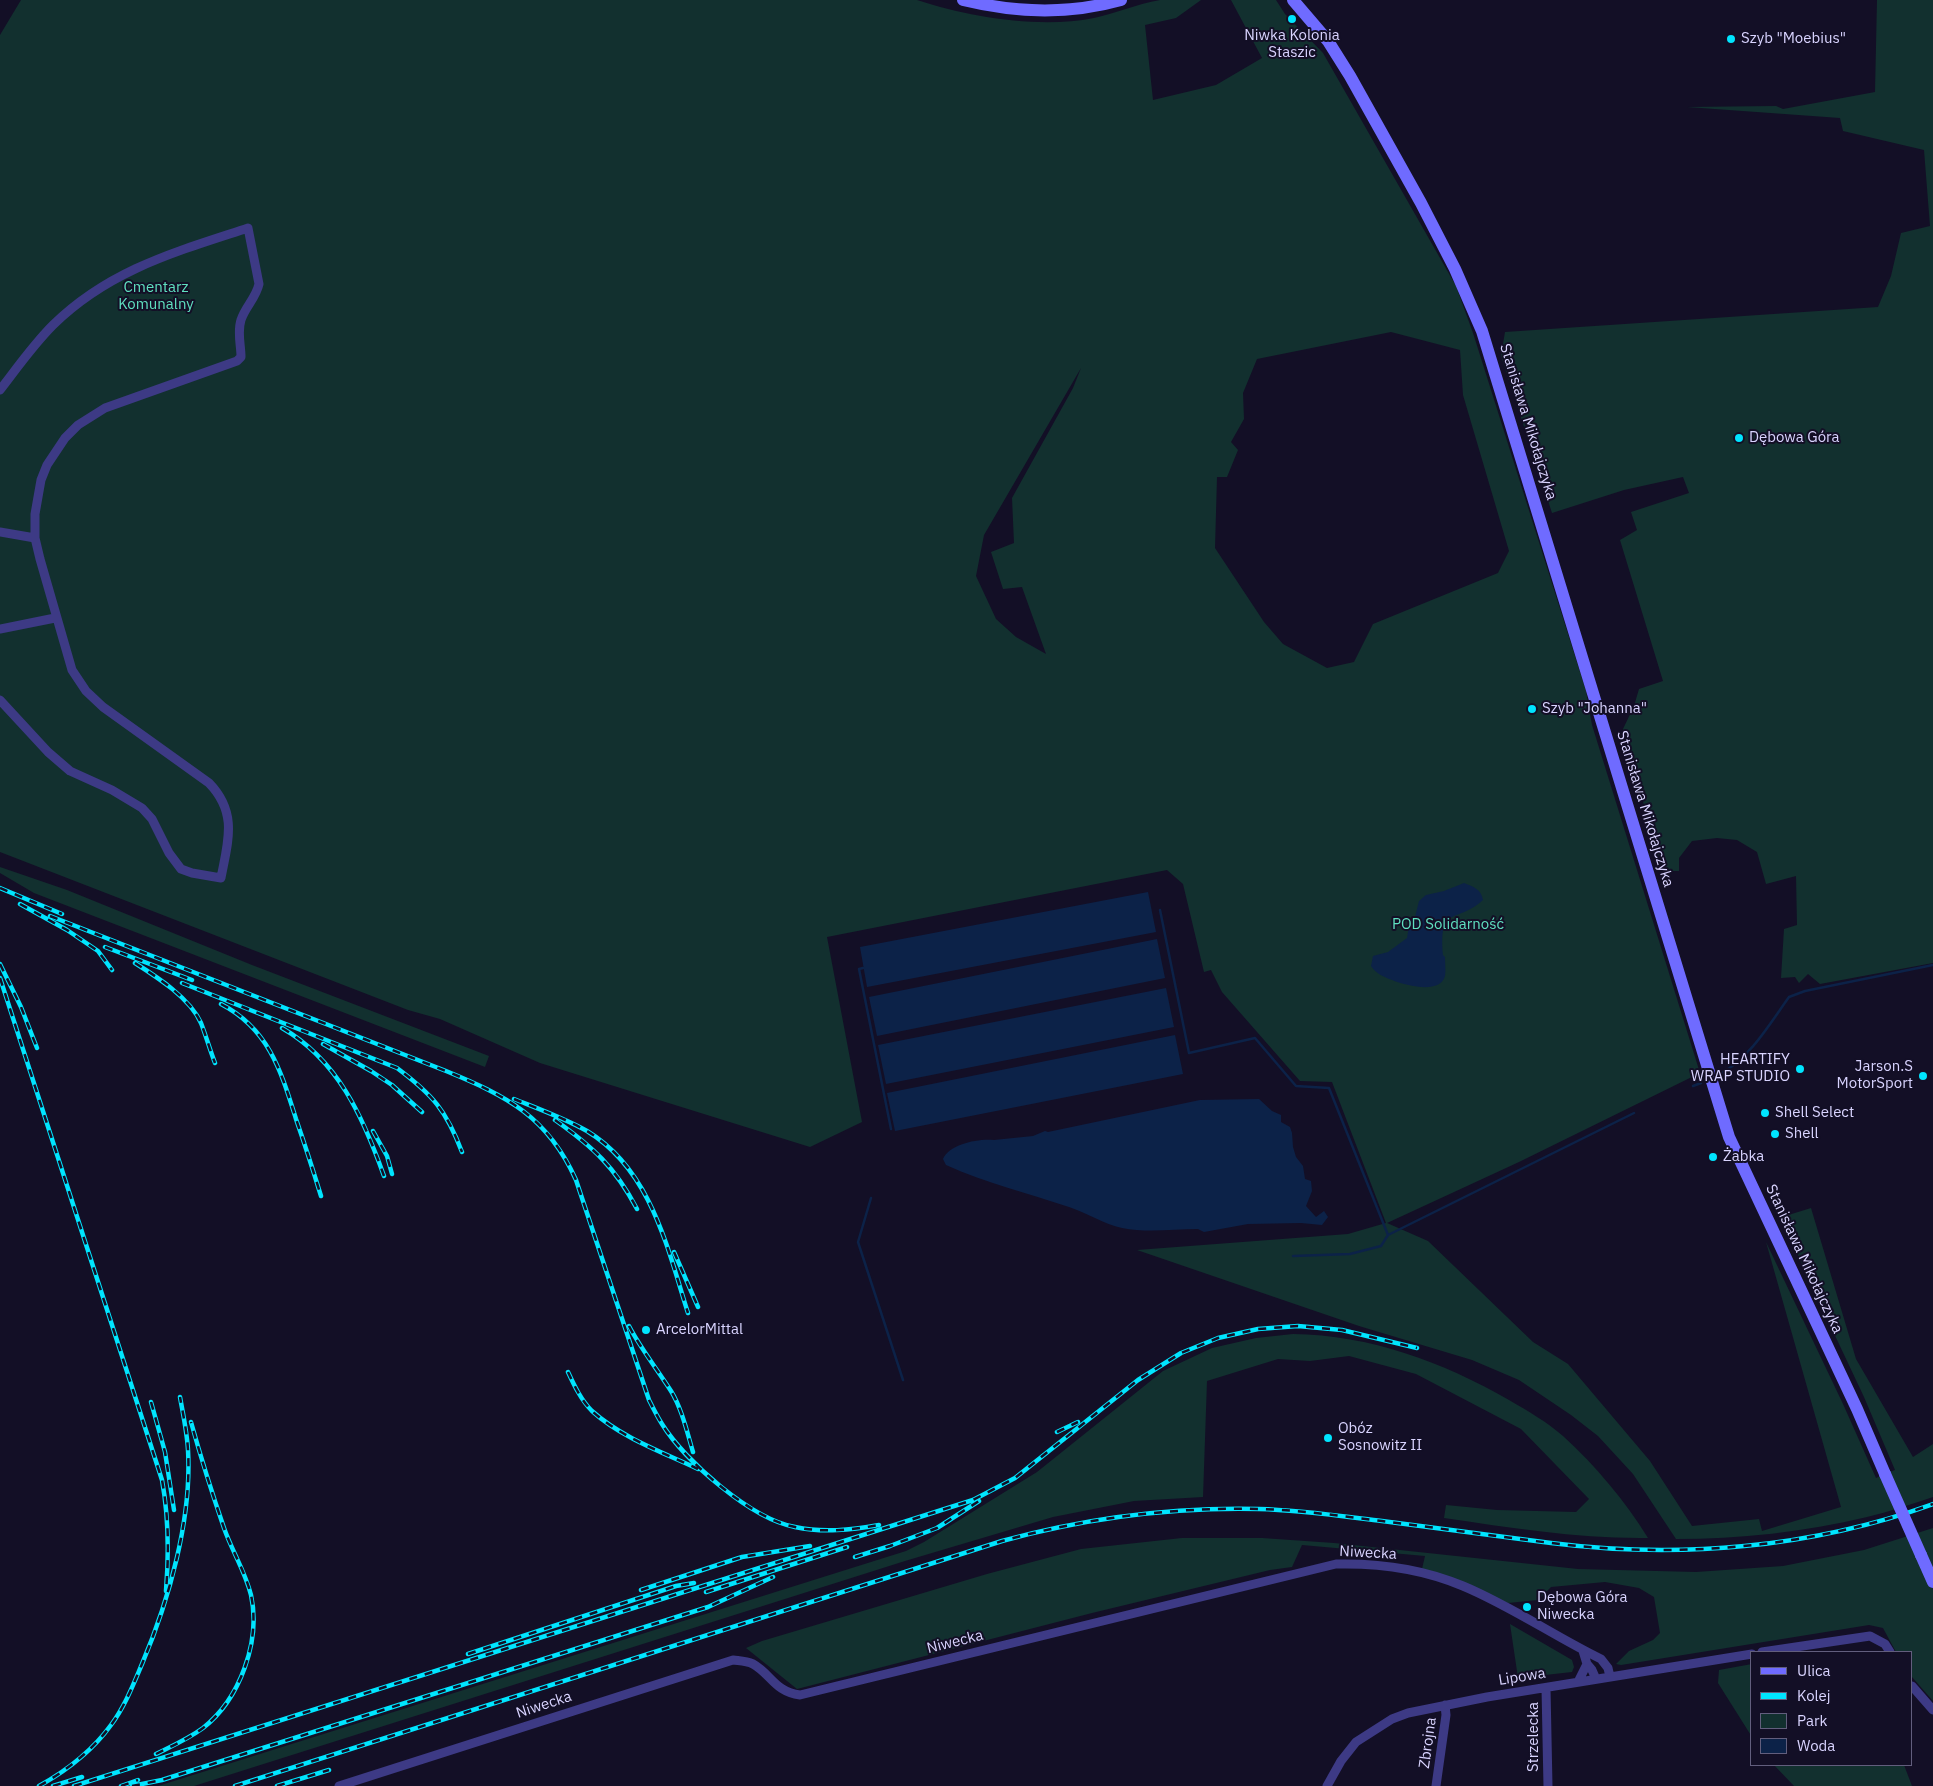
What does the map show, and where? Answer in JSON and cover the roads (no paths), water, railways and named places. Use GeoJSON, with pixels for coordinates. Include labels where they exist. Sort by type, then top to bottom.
{"type":"FeatureCollection","features":[{"type":"Feature","properties":{"kind":"street"},"geometry":{"type":"LineString","coordinates":[[963,0],[1008,9],[1035,11],[1070,10],[1121,0]]}},
{"type":"Feature","properties":{"kind":"street","name":"Stanisława Mikołajczyka"},"geometry":{"type":"LineString","coordinates":[[1293,0],[1328,41],[1350,76],[1455,268],[1482,331],[1519,446],[1729,1137],[1853,1400],[1933,1582]]}},
{"type":"Feature","properties":{"kind":"street"},"geometry":{"type":"LineString","coordinates":[[0,390],[52,325],[89,294],[164,255],[248,228],[259,284],[258,290],[241,318],[241,357],[237,361],[105,408],[78,425],[54,453],[41,480],[34,514],[35,538],[69,664],[86,691],[121,722],[209,783],[222,797],[229,830],[221,878],[180,869],[169,853],[152,819],[142,808],[112,790],[70,771],[48,752],[0,700]]}},
{"type":"Feature","properties":{"kind":"street"},"geometry":{"type":"LineString","coordinates":[[0,532],[35,538]]}},
{"type":"Feature","properties":{"kind":"street"},"geometry":{"type":"LineString","coordinates":[[0,629],[55,618]]}},
{"type":"Feature","properties":{"kind":"street","name":"Niwecka"},"geometry":{"type":"LineString","coordinates":[[339,1786],[733,1660],[745,1661],[754,1665],[785,1691],[800,1695],[1336,1564],[1380,1565],[1436,1576],[1464,1586],[1601,1660],[1608,1668],[1610,1677]]}},
{"type":"Feature","properties":{"kind":"street"},"geometry":{"type":"LineString","coordinates":[[1769,1651],[1870,1636],[1885,1644],[1889,1651]]}},
{"type":"Feature","properties":{"kind":"street"},"geometry":{"type":"LineString","coordinates":[[1584,1651],[1587,1664],[1596,1679]]}},
{"type":"Feature","properties":{"kind":"street","name":"Lipowa"},"geometry":{"type":"LineString","coordinates":[[1327,1786],[1341,1761],[1356,1742],[1392,1719],[1445,1705],[1750,1654]]}},
{"type":"Feature","properties":{"kind":"street"},"geometry":{"type":"LineString","coordinates":[[1578,1682],[1587,1664]]}},
{"type":"Feature","properties":{"kind":"street"},"geometry":{"type":"LineString","coordinates":[[1913,1687],[1933,1710]]}},
{"type":"Feature","properties":{"kind":"street","name":"Strzelecka"},"geometry":{"type":"LineString","coordinates":[[1546,1688],[1548,1711],[1548,1786]]}},
{"type":"Feature","properties":{"kind":"street","name":"Zbrojna"},"geometry":{"type":"LineString","coordinates":[[1436,1786],[1446,1715],[1445,1705]]}},
{"type":"Feature","properties":{"kind":"water"},"geometry":{"type":"Polygon","coordinates":[[[1464,883],[1479,891],[1483,900],[1447,922],[1442,939],[1443,955],[1445,957],[1445,976],[1441,983],[1425,987],[1404,984],[1379,974],[1371,966],[1373,956],[1388,952],[1407,938],[1409,926],[1415,917],[1419,901],[1426,895],[1444,891],[1464,883]]]}},
{"type":"Feature","properties":{"kind":"water"},"geometry":{"type":"Polygon","coordinates":[[[1148,892],[1156,932],[867,987],[860,947],[1148,892]]]}},
{"type":"Feature","properties":{"kind":"water"},"geometry":{"type":"Polygon","coordinates":[[[1157,939],[1165,978],[877,1036],[869,997],[1157,939]]]}},
{"type":"Feature","properties":{"kind":"water"},"geometry":{"type":"Polygon","coordinates":[[[1166,988],[1174,1027],[886,1084],[878,1045],[1166,988]]]}},
{"type":"Feature","properties":{"kind":"water"},"geometry":{"type":"Polygon","coordinates":[[[1175,1035],[1183,1074],[895,1131],[887,1093],[1175,1035]]]}},
{"type":"Feature","properties":{"kind":"water"},"geometry":{"type":"Polygon","coordinates":[[[1259,1099],[1272,1111],[1281,1115],[1281,1122],[1290,1127],[1296,1157],[1303,1166],[1305,1179],[1311,1181],[1312,1191],[1306,1206],[1316,1217],[1324,1211],[1328,1217],[1322,1225],[1301,1223],[1248,1224],[1204,1232],[1198,1229],[1150,1231],[1122,1228],[1069,1207],[991,1183],[946,1165],[943,1159],[951,1149],[973,1141],[1033,1136],[1045,1131],[1048,1132],[1200,1100],[1259,1099]]]}},
{"type":"Feature","properties":{"kind":"waterway"},"geometry":{"type":"LineString","coordinates":[[1160,910],[1189,1053],[1255,1038],[1296,1086],[1329,1088],[1388,1235]]}},
{"type":"Feature","properties":{"kind":"waterway"},"geometry":{"type":"LineString","coordinates":[[1722,1073],[1751,1049],[1789,997],[1805,991],[1933,965]]}},
{"type":"Feature","properties":{"kind":"waterway"},"geometry":{"type":"LineString","coordinates":[[863,968],[859,969],[891,1129]]}},
{"type":"Feature","properties":{"kind":"waterway"},"geometry":{"type":"LineString","coordinates":[[1693,1086],[1701,1083]]}},
{"type":"Feature","properties":{"kind":"waterway"},"geometry":{"type":"LineString","coordinates":[[1293,1256],[1350,1254],[1381,1246],[1388,1235],[1634,1113]]}},
{"type":"Feature","properties":{"kind":"waterway"},"geometry":{"type":"LineString","coordinates":[[871,1198],[858,1242],[903,1380]]}},
{"type":"Feature","properties":{"kind":"railway"},"geometry":{"type":"LineString","coordinates":[[0,888],[62,914]]}},
{"type":"Feature","properties":{"kind":"railway"},"geometry":{"type":"LineString","coordinates":[[20,904],[67,930],[98,951],[112,970]]}},
{"type":"Feature","properties":{"kind":"railway"},"geometry":{"type":"LineString","coordinates":[[50,916],[468,1080],[507,1100],[523,1111],[539,1124],[552,1140],[565,1158],[576,1180],[649,1400],[660,1421],[686,1455],[740,1501],[778,1522],[806,1529],[826,1530],[879,1525]]}},
{"type":"Feature","properties":{"kind":"railway"},"geometry":{"type":"LineString","coordinates":[[105,947],[192,980]]}},
{"type":"Feature","properties":{"kind":"railway"},"geometry":{"type":"LineString","coordinates":[[135,963],[172,989],[189,1005],[201,1023],[215,1063]]}},
{"type":"Feature","properties":{"kind":"railway"},"geometry":{"type":"LineString","coordinates":[[0,964],[21,1007],[37,1048]]}},
{"type":"Feature","properties":{"kind":"railway"},"geometry":{"type":"LineString","coordinates":[[0,978],[162,1480],[168,1536],[166,1591]]}},
{"type":"Feature","properties":{"kind":"railway"},"geometry":{"type":"LineString","coordinates":[[182,983],[397,1068],[437,1104],[450,1125],[462,1152]]}},
{"type":"Feature","properties":{"kind":"railway"},"geometry":{"type":"LineString","coordinates":[[221,1004],[251,1026],[271,1053],[285,1084],[321,1196]]}},
{"type":"Feature","properties":{"kind":"railway"},"geometry":{"type":"LineString","coordinates":[[282,1028],[302,1041],[319,1056],[333,1073],[346,1092],[367,1132],[384,1176]]}},
{"type":"Feature","properties":{"kind":"railway"},"geometry":{"type":"LineString","coordinates":[[323,1044],[392,1085],[422,1112]]}},
{"type":"Feature","properties":{"kind":"railway"},"geometry":{"type":"LineString","coordinates":[[514,1099],[587,1131],[609,1147],[627,1167],[642,1188],[654,1212],[664,1237],[688,1313]]}},
{"type":"Feature","properties":{"kind":"railway"},"geometry":{"type":"LineString","coordinates":[[555,1120],[581,1139],[602,1159],[620,1181],[637,1209]]}},
{"type":"Feature","properties":{"kind":"railway"},"geometry":{"type":"LineString","coordinates":[[373,1131],[387,1156],[392,1174]]}},
{"type":"Feature","properties":{"kind":"railway"},"geometry":{"type":"LineString","coordinates":[[674,1252],[698,1307]]}},
{"type":"Feature","properties":{"kind":"railway"},"geometry":{"type":"LineString","coordinates":[[629,1326],[675,1398],[693,1452]]}},
{"type":"Feature","properties":{"kind":"railway"},"geometry":{"type":"LineString","coordinates":[[74,1786],[973,1500],[1015,1478],[1138,1380],[1181,1353],[1218,1338],[1258,1329],[1298,1326],[1342,1330],[1417,1348]]}},
{"type":"Feature","properties":{"kind":"railway"},"geometry":{"type":"LineString","coordinates":[[568,1372],[584,1402],[604,1421],[629,1437],[698,1469]]}},
{"type":"Feature","properties":{"kind":"railway"},"geometry":{"type":"LineString","coordinates":[[39,1786],[59,1774],[78,1759],[96,1743],[111,1725],[128,1695],[152,1639],[177,1559],[186,1504],[188,1450],[180,1397]]}},
{"type":"Feature","properties":{"kind":"railway"},"geometry":{"type":"LineString","coordinates":[[151,1402],[165,1452],[174,1510]]}},
{"type":"Feature","properties":{"kind":"railway"},"geometry":{"type":"LineString","coordinates":[[156,1754],[203,1728],[228,1701],[245,1668],[253,1631],[251,1595],[224,1528],[191,1422]]}},
{"type":"Feature","properties":{"kind":"railway"},"geometry":{"type":"LineString","coordinates":[[1057,1432],[1078,1422]]}},
{"type":"Feature","properties":{"kind":"railway"},"geometry":{"type":"LineString","coordinates":[[855,1557],[937,1528],[979,1501]]}},
{"type":"Feature","properties":{"kind":"railway"},"geometry":{"type":"LineString","coordinates":[[235,1786],[1002,1541],[1097,1520],[1194,1510],[1274,1510],[1336,1515],[1551,1543],[1599,1548],[1648,1550],[1744,1546],[1792,1540],[1840,1531],[1887,1519],[1933,1504]]}},
{"type":"Feature","properties":{"kind":"railway"},"geometry":{"type":"LineString","coordinates":[[641,1590],[742,1557],[810,1546]]}},
{"type":"Feature","properties":{"kind":"railway"},"geometry":{"type":"LineString","coordinates":[[706,1592],[847,1547]]}},
{"type":"Feature","properties":{"kind":"railway"},"geometry":{"type":"LineString","coordinates":[[132,1786],[162,1780],[708,1607],[773,1577]]}},
{"type":"Feature","properties":{"kind":"railway"},"geometry":{"type":"LineString","coordinates":[[468,1654],[676,1586],[694,1583]]}},
{"type":"Feature","properties":{"kind":"railway"},"geometry":{"type":"LineString","coordinates":[[277,1786],[329,1770]]}},
{"type":"Feature","properties":{"kind":"railway"},"geometry":{"type":"LineString","coordinates":[[53,1786],[82,1777]]}},
{"type":"Feature","properties":{"kind":"railway"},"geometry":{"type":"LineString","coordinates":[[121,1786],[138,1780]]}},
{"type":"Feature","properties":{"kind":"place","name":"Niwka Kolonia Staszic"},"geometry":{"type":"Point","coordinates":[1292,19]}},
{"type":"Feature","properties":{"kind":"place","name":"Szyb \"Moebius\""},"geometry":{"type":"Point","coordinates":[1731,39]}},
{"type":"Feature","properties":{"kind":"place","name":"Dębowa Góra"},"geometry":{"type":"Point","coordinates":[1739,438]}},
{"type":"Feature","properties":{"kind":"place","name":"Szyb \"Johanna\""},"geometry":{"type":"Point","coordinates":[1532,709]}},
{"type":"Feature","properties":{"kind":"place","name":"HEARTIFY WRAP STUDIO"},"geometry":{"type":"Point","coordinates":[1800,1069]}},
{"type":"Feature","properties":{"kind":"place","name":"Jarson.S MotorSport"},"geometry":{"type":"Point","coordinates":[1923,1076]}},
{"type":"Feature","properties":{"kind":"place","name":"Shell Select"},"geometry":{"type":"Point","coordinates":[1765,1113]}},
{"type":"Feature","properties":{"kind":"place","name":"Shell"},"geometry":{"type":"Point","coordinates":[1775,1134]}},
{"type":"Feature","properties":{"kind":"place","name":"Żabka"},"geometry":{"type":"Point","coordinates":[1713,1157]}},
{"type":"Feature","properties":{"kind":"place","name":"ArcelorMittal"},"geometry":{"type":"Point","coordinates":[646,1330]}},
{"type":"Feature","properties":{"kind":"place","name":"Obóz Sosnowitz II"},"geometry":{"type":"Point","coordinates":[1328,1438]}},
{"type":"Feature","properties":{"kind":"place","name":"Dębowa Góra Niwecka"},"geometry":{"type":"Point","coordinates":[1527,1607]}},
{"type":"Feature","properties":{"kind":"park label","name":"Cmentarz Komunalny"},"geometry":{"type":"Point","coordinates":[156,296]}},
{"type":"Feature","properties":{"kind":"park label","name":"POD Solidarność"},"geometry":{"type":"Point","coordinates":[1448,925]}}]}
